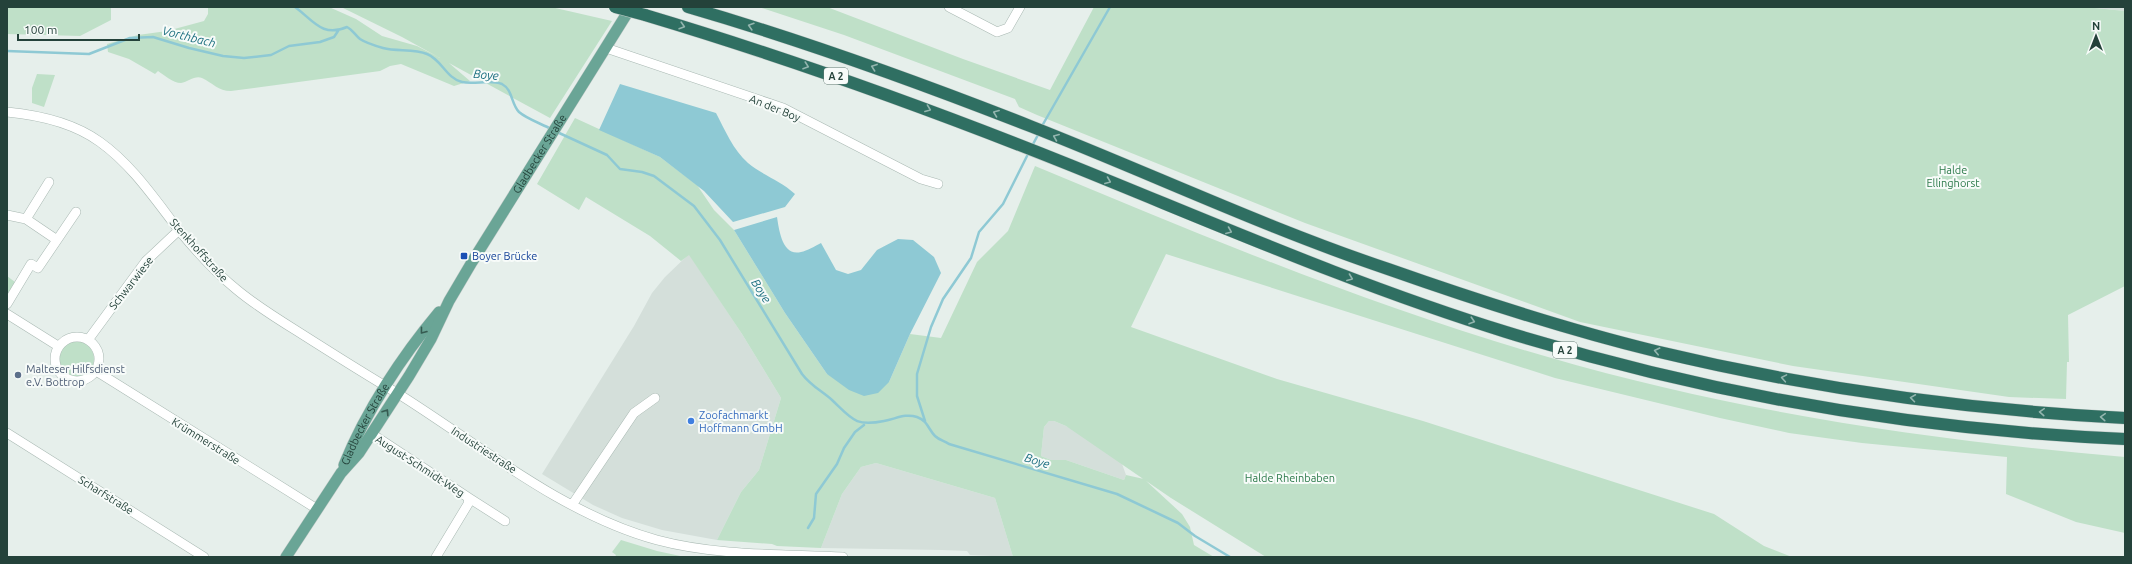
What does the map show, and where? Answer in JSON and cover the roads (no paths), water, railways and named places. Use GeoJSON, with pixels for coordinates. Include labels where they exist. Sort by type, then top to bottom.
{"type":"FeatureCollection","features":[{"type":"Feature","properties":{"kind":"highway","name":"A 2"},"geometry":{"type":"LineString","coordinates":[[615,7],[754,48],[852,81],[1024,147],[1383,291],[1510,333],[1630,367],[1817,407],[1897,419],[2017,433],[2125,439]]}},
{"type":"Feature","properties":{"kind":"highway","name":"A 2"},"geometry":{"type":"LineString","coordinates":[[688,7],[836,53],[1032,127],[1313,242],[1379,266],[1541,319],[1652,350],[1750,372],[1952,404],[2125,418]]}},
{"type":"Feature","properties":{"kind":"main road","name":"Gladbecker Straße"},"geometry":{"type":"LineString","coordinates":[[286,557],[341,473],[372,434],[398,394],[431,339],[449,301],[631,7]]}},
{"type":"Feature","properties":{"kind":"main road","name":"Gladbecker Straße"},"geometry":{"type":"LineString","coordinates":[[341,473],[355,438],[386,387],[422,332],[449,301]]}},
{"type":"Feature","properties":{"kind":"street"},"geometry":{"type":"LineString","coordinates":[[949,7],[994,32],[1004,31],[1010,25],[1020,7]]}},
{"type":"Feature","properties":{"kind":"street","name":"An der Boy"},"geometry":{"type":"LineString","coordinates":[[606,48],[783,108],[921,179],[938,184]]}},
{"type":"Feature","properties":{"kind":"street","name":"Stenkhoffstraße"},"geometry":{"type":"LineString","coordinates":[[7,112],[29,115],[69,126],[100,142],[130,168],[179,230],[215,270],[257,306],[398,394]]}},
{"type":"Feature","properties":{"kind":"street"},"geometry":{"type":"LineString","coordinates":[[26,219],[49,182]]}},
{"type":"Feature","properties":{"kind":"street"},"geometry":{"type":"LineString","coordinates":[[7,304],[31,264],[38,268],[76,212]]}},
{"type":"Feature","properties":{"kind":"street"},"geometry":{"type":"LineString","coordinates":[[7,214],[26,219],[57,240]]}},
{"type":"Feature","properties":{"kind":"street","name":"Schwarwiese"},"geometry":{"type":"LineString","coordinates":[[88,340],[146,261],[179,230]]}},
{"type":"Feature","properties":{"kind":"street"},"geometry":{"type":"LineString","coordinates":[[7,314],[58,346]]}},
{"type":"Feature","properties":{"kind":"street"},"geometry":{"type":"LineString","coordinates":[[72,337],[80,337],[88,340],[97,351],[98,365],[96,371],[91,376],[78,382],[64,378],[58,372],[54,364],[54,355],[58,346],[64,340],[72,337]]}},
{"type":"Feature","properties":{"kind":"street","name":"Krümmerstraße"},"geometry":{"type":"LineString","coordinates":[[96,371],[317,509]]}},
{"type":"Feature","properties":{"kind":"street","name":"Industriestraße"},"geometry":{"type":"LineString","coordinates":[[398,394],[536,484],[572,505],[627,531],[678,544],[723,551],[843,557]]}},
{"type":"Feature","properties":{"kind":"street"},"geometry":{"type":"LineString","coordinates":[[572,505],[634,412],[655,398]]}},
{"type":"Feature","properties":{"kind":"street","name":"Scharfstraße"},"geometry":{"type":"LineString","coordinates":[[7,433],[204,557]]}},
{"type":"Feature","properties":{"kind":"street","name":"August-Schmidt-Weg"},"geometry":{"type":"LineString","coordinates":[[372,434],[504,520]]}},
{"type":"Feature","properties":{"kind":"street","name":"August-Schmidt-Weg"},"geometry":{"type":"LineString","coordinates":[[436,557],[468,504],[469,498]]}},
{"type":"Feature","properties":{"kind":"water"},"geometry":{"type":"Polygon","coordinates":[[[620,84],[716,113],[730,140],[743,158],[753,167],[795,194],[785,207],[733,222],[704,191],[660,157],[599,130],[620,84]]]}},
{"type":"Feature","properties":{"kind":"water"},"geometry":{"type":"Polygon","coordinates":[[[777,217],[780,235],[790,250],[801,252],[821,243],[836,270],[848,274],[861,270],[877,250],[898,239],[913,240],[934,257],[941,273],[910,334],[889,382],[878,393],[864,396],[849,390],[827,374],[785,313],[734,230],[777,217]]]}},
{"type":"Feature","properties":{"kind":"waterway","name":"Boye"},"geometry":{"type":"LineString","coordinates":[[295,7],[318,26],[324,29],[338,30],[347,27],[365,42],[388,49],[417,51],[427,54],[437,60],[452,77],[462,82],[492,82],[502,84],[510,93],[516,109],[522,115],[551,129]]}},
{"type":"Feature","properties":{"kind":"waterway"},"geometry":{"type":"LineString","coordinates":[[1042,126],[1110,7]]}},
{"type":"Feature","properties":{"kind":"waterway","name":"Vorthbach"},"geometry":{"type":"LineString","coordinates":[[7,51],[89,54],[130,38],[153,37],[223,56],[244,58],[271,55],[289,46],[320,42],[334,37],[338,31]]}},
{"type":"Feature","properties":{"kind":"waterway","name":"Boye"},"geometry":{"type":"LineString","coordinates":[[557,132],[607,155],[620,169],[642,172],[654,176],[694,206],[720,240],[802,374],[850,417],[866,423],[874,423],[904,416],[917,417],[926,423],[937,437],[949,444],[1117,494],[1178,523],[1195,536],[1230,557]]}},
{"type":"Feature","properties":{"kind":"waterway"},"geometry":{"type":"LineString","coordinates":[[1032,146],[1039,133]]}},
{"type":"Feature","properties":{"kind":"waterway"},"geometry":{"type":"LineString","coordinates":[[925,421],[917,396],[917,374],[931,327],[943,299],[971,258],[979,232],[1003,204],[1029,152]]}},
{"type":"Feature","properties":{"kind":"waterway"},"geometry":{"type":"LineString","coordinates":[[808,528],[814,518],[816,494],[837,464],[844,448],[855,432],[864,425]]}},
{"type":"Feature","properties":{"kind":"place","name":"Boyer Brücke"},"geometry":{"type":"Point","coordinates":[464,256]}},
{"type":"Feature","properties":{"kind":"place","name":"Malteser Hilfsdienst e.V. Bottrop"},"geometry":{"type":"Point","coordinates":[18,375]}},
{"type":"Feature","properties":{"kind":"place","name":"Zoofachmarkt Hoffmann GmbH"},"geometry":{"type":"Point","coordinates":[691,421]}},
{"type":"Feature","properties":{"kind":"park label","name":"Halde Ellinghorst"},"geometry":{"type":"Point","coordinates":[1953,176]}},
{"type":"Feature","properties":{"kind":"park label","name":"Halde Rheinbaben"},"geometry":{"type":"Point","coordinates":[1290,478]}}]}
